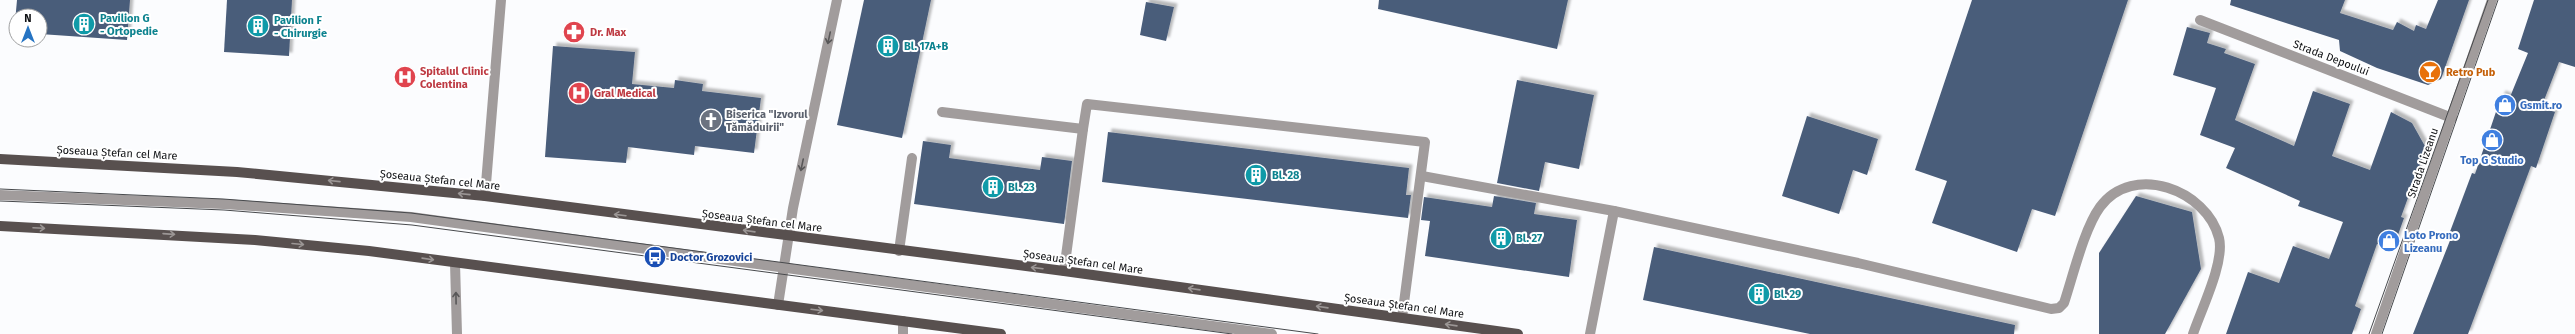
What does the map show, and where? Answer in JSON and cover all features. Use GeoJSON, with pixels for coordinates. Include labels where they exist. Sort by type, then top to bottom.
{"type":"FeatureCollection","features":[{"type":"Feature","properties":{"kind":"main road","name":"Șoseaua Ștefan cel Mare"},"geometry":{"type":"LineString","coordinates":[[0,158],[237,172],[485,196],[899,251],[1064,271],[1518,334]]}},
{"type":"Feature","properties":{"kind":"main road"},"geometry":{"type":"LineString","coordinates":[[0,226],[255,240],[369,251],[1001,334]]}},
{"type":"Feature","properties":{"kind":"street"},"geometry":{"type":"LineString","coordinates":[[485,196],[501,0]]}},
{"type":"Feature","properties":{"kind":"street"},"geometry":{"type":"LineString","coordinates":[[778,305],[788,236],[837,0]]}},
{"type":"Feature","properties":{"kind":"street","name":"Strada Lizeanu"},"geometry":{"type":"LineString","coordinates":[[2376,334],[2492,0]]}},
{"type":"Feature","properties":{"kind":"street","name":"Strada Depoului"},"geometry":{"type":"LineString","coordinates":[[2200,20],[2452,118]]}},
{"type":"Feature","properties":{"kind":"street"},"geometry":{"type":"LineString","coordinates":[[1064,271],[1087,104],[1425,142],[1422,176],[1402,318]]}},
{"type":"Feature","properties":{"kind":"street"},"geometry":{"type":"LineString","coordinates":[[942,112],[1083,129]]}},
{"type":"Feature","properties":{"kind":"street"},"geometry":{"type":"LineString","coordinates":[[899,251],[912,158]]}},
{"type":"Feature","properties":{"kind":"street"},"geometry":{"type":"LineString","coordinates":[[1422,176],[1614,211],[1858,263],[2051,309],[2059,308],[2064,303],[2092,221],[2100,207],[2112,194],[2132,184],[2154,184],[2191,197],[2204,210],[2214,225],[2220,240],[2218,264],[2193,334]]}},
{"type":"Feature","properties":{"kind":"street"},"geometry":{"type":"LineString","coordinates":[[0,195],[231,205],[411,217],[1272,334]]}},
{"type":"Feature","properties":{"kind":"street"},"geometry":{"type":"LineString","coordinates":[[1590,334],[1614,211]]}},
{"type":"Feature","properties":{"kind":"street"},"geometry":{"type":"LineString","coordinates":[[455,262],[457,334]]}},
{"type":"Feature","properties":{"kind":"street"},"geometry":{"type":"LineString","coordinates":[[903,321],[903,334]]}},
{"type":"Feature","properties":{"kind":"building","name":"Pavilion G - Ortopedie"},"geometry":{"type":"Polygon","coordinates":[[[17,0],[130,0],[127,40],[48,35],[48,8],[16,8],[17,0]]]}},
{"type":"Feature","properties":{"kind":"building","name":"Pavilion F - Chirurgie"},"geometry":{"type":"Polygon","coordinates":[[[227,0],[292,0],[289,56],[224,52],[227,0]]]}},
{"type":"Feature","properties":{"kind":"building","name":"Bl. 17A+B"},"geometry":{"type":"Polygon","coordinates":[[[864,0],[931,0],[902,138],[837,125],[864,0]]]}},
{"type":"Feature","properties":{"kind":"building"},"geometry":{"type":"Polygon","coordinates":[[[1379,0],[1568,0],[1557,49],[1378,9],[1379,0]]]}},
{"type":"Feature","properties":{"kind":"building"},"geometry":{"type":"Polygon","coordinates":[[[1972,0],[2128,0],[2055,216],[2032,209],[2017,252],[1932,223],[1947,181],[1915,170],[1972,0]]]}},
{"type":"Feature","properties":{"kind":"building"},"geometry":{"type":"Polygon","coordinates":[[[2231,0],[2345,0],[2340,13],[2393,30],[2397,22],[2414,31],[2416,25],[2426,29],[2438,0],[2469,0],[2441,79],[2428,85],[2377,68],[2340,51],[2339,40],[2230,5],[2231,0]]]}},
{"type":"Feature","properties":{"kind":"building"},"geometry":{"type":"Polygon","coordinates":[[[2534,0],[2575,0],[2575,67],[2559,62],[2541,108],[2555,112],[2536,168],[2531,166],[2468,334],[2413,334],[2451,238],[2448,237],[2472,173],[2475,174],[2502,94],[2510,97],[2528,53],[2518,49],[2534,0]]]}},
{"type":"Feature","properties":{"kind":"building"},"geometry":{"type":"Polygon","coordinates":[[[1146,2],[1174,7],[1166,41],[1140,35],[1146,2]]]}},
{"type":"Feature","properties":{"kind":"building"},"geometry":{"type":"Polygon","coordinates":[[[2187,27],[2210,33],[2207,43],[2226,49],[2224,53],[2255,64],[2235,120],[2294,146],[2313,91],[2350,104],[2332,156],[2370,170],[2391,112],[2412,123],[2426,148],[2401,217],[2404,218],[2393,249],[2377,244],[2355,306],[2361,309],[2352,334],[2226,334],[2248,272],[2279,283],[2293,246],[2329,259],[2343,222],[2298,206],[2300,201],[2226,168],[2235,148],[2200,135],[2216,88],[2173,75],[2187,27]]]}},
{"type":"Feature","properties":{"kind":"building"},"geometry":{"type":"Polygon","coordinates":[[[553,46],[635,52],[632,84],[674,88],[675,80],[703,84],[702,91],[761,98],[754,153],[695,146],[694,155],[628,147],[626,163],[545,157],[553,46]]]}},
{"type":"Feature","properties":{"kind":"building"},"geometry":{"type":"Polygon","coordinates":[[[1517,80],[1594,95],[1579,169],[1545,162],[1539,191],[1497,183],[1517,80]]]}},
{"type":"Feature","properties":{"kind":"building"},"geometry":{"type":"Polygon","coordinates":[[[1807,116],[1878,139],[1867,175],[1853,170],[1839,214],[1782,196],[1807,116]]]}},
{"type":"Feature","properties":{"kind":"building","name":"Bl. 28"},"geometry":{"type":"Polygon","coordinates":[[[1108,132],[1409,168],[1406,195],[1411,195],[1408,218],[1102,182],[1108,132]]]}},
{"type":"Feature","properties":{"kind":"building","name":"Bl. 23"},"geometry":{"type":"Polygon","coordinates":[[[923,141],[951,145],[949,158],[1040,170],[1042,157],[1072,161],[1064,224],[914,204],[923,141]]]}},
{"type":"Feature","properties":{"kind":"building","name":"Bl. 27"},"geometry":{"type":"Polygon","coordinates":[[[1494,196],[1536,203],[1534,214],[1577,220],[1569,277],[1425,256],[1430,221],[1421,220],[1424,197],[1492,207],[1494,196]]]}},
{"type":"Feature","properties":{"kind":"building"},"geometry":{"type":"Polygon","coordinates":[[[2136,196],[2192,212],[2201,269],[2165,334],[2099,334],[2099,253],[2136,196]]]}},
{"type":"Feature","properties":{"kind":"building","name":"Bl. 29"},"geometry":{"type":"Polygon","coordinates":[[[1654,247],[2015,325],[2014,334],[1810,334],[1643,300],[1654,247]]]}},
{"type":"Feature","properties":{"kind":"tram line"},"geometry":{"type":"LineString","coordinates":[[2369,334],[2488,0]]}},
{"type":"Feature","properties":{"kind":"tram line"},"geometry":{"type":"LineString","coordinates":[[2382,334],[2498,0]]}},
{"type":"Feature","properties":{"kind":"tram line"},"geometry":{"type":"LineString","coordinates":[[0,189],[223,199],[411,213],[1318,334]]}},
{"type":"Feature","properties":{"kind":"tram line"},"geometry":{"type":"LineString","coordinates":[[0,201],[224,210],[412,225],[1232,334]]}},
{"type":"Feature","properties":{"kind":"place","name":"Pavilion G - Ortopedie"},"geometry":{"type":"Point","coordinates":[84,24]}},
{"type":"Feature","properties":{"kind":"place","name":"Pavilion F - Chirurgie"},"geometry":{"type":"Point","coordinates":[258,26]}},
{"type":"Feature","properties":{"kind":"place","name":"Dr. Max"},"geometry":{"type":"Point","coordinates":[574,32]}},
{"type":"Feature","properties":{"kind":"place","name":"Bl. 17A+B"},"geometry":{"type":"Point","coordinates":[888,46]}},
{"type":"Feature","properties":{"kind":"place","name":"Retro Pub"},"geometry":{"type":"Point","coordinates":[2430,72]}},
{"type":"Feature","properties":{"kind":"place","name":"Spitalul Clinic Colentina"},"geometry":{"type":"Point","coordinates":[405,77]}},
{"type":"Feature","properties":{"kind":"place","name":"Gral Medical"},"geometry":{"type":"Point","coordinates":[579,93]}},
{"type":"Feature","properties":{"kind":"place","name":"Gsmit.ro"},"geometry":{"type":"Point","coordinates":[2505,105]}},
{"type":"Feature","properties":{"kind":"place","name":"Biserica \"Izvorul Tămăduirii\""},"geometry":{"type":"Point","coordinates":[711,120]}},
{"type":"Feature","properties":{"kind":"place","name":"Top G Studio"},"geometry":{"type":"Point","coordinates":[2492,140]}},
{"type":"Feature","properties":{"kind":"place","name":"Bl. 28"},"geometry":{"type":"Point","coordinates":[1256,175]}},
{"type":"Feature","properties":{"kind":"place","name":"Bl. 23"},"geometry":{"type":"Point","coordinates":[993,187]}},
{"type":"Feature","properties":{"kind":"place","name":"Bl. 27"},"geometry":{"type":"Point","coordinates":[1501,238]}},
{"type":"Feature","properties":{"kind":"place","name":"Loto Prono Lizeanu"},"geometry":{"type":"Point","coordinates":[2389,241]}},
{"type":"Feature","properties":{"kind":"place","name":"Doctor Grozovici"},"geometry":{"type":"Point","coordinates":[655,257]}},
{"type":"Feature","properties":{"kind":"place","name":"Bl. 29"},"geometry":{"type":"Point","coordinates":[1759,294]}}]}
